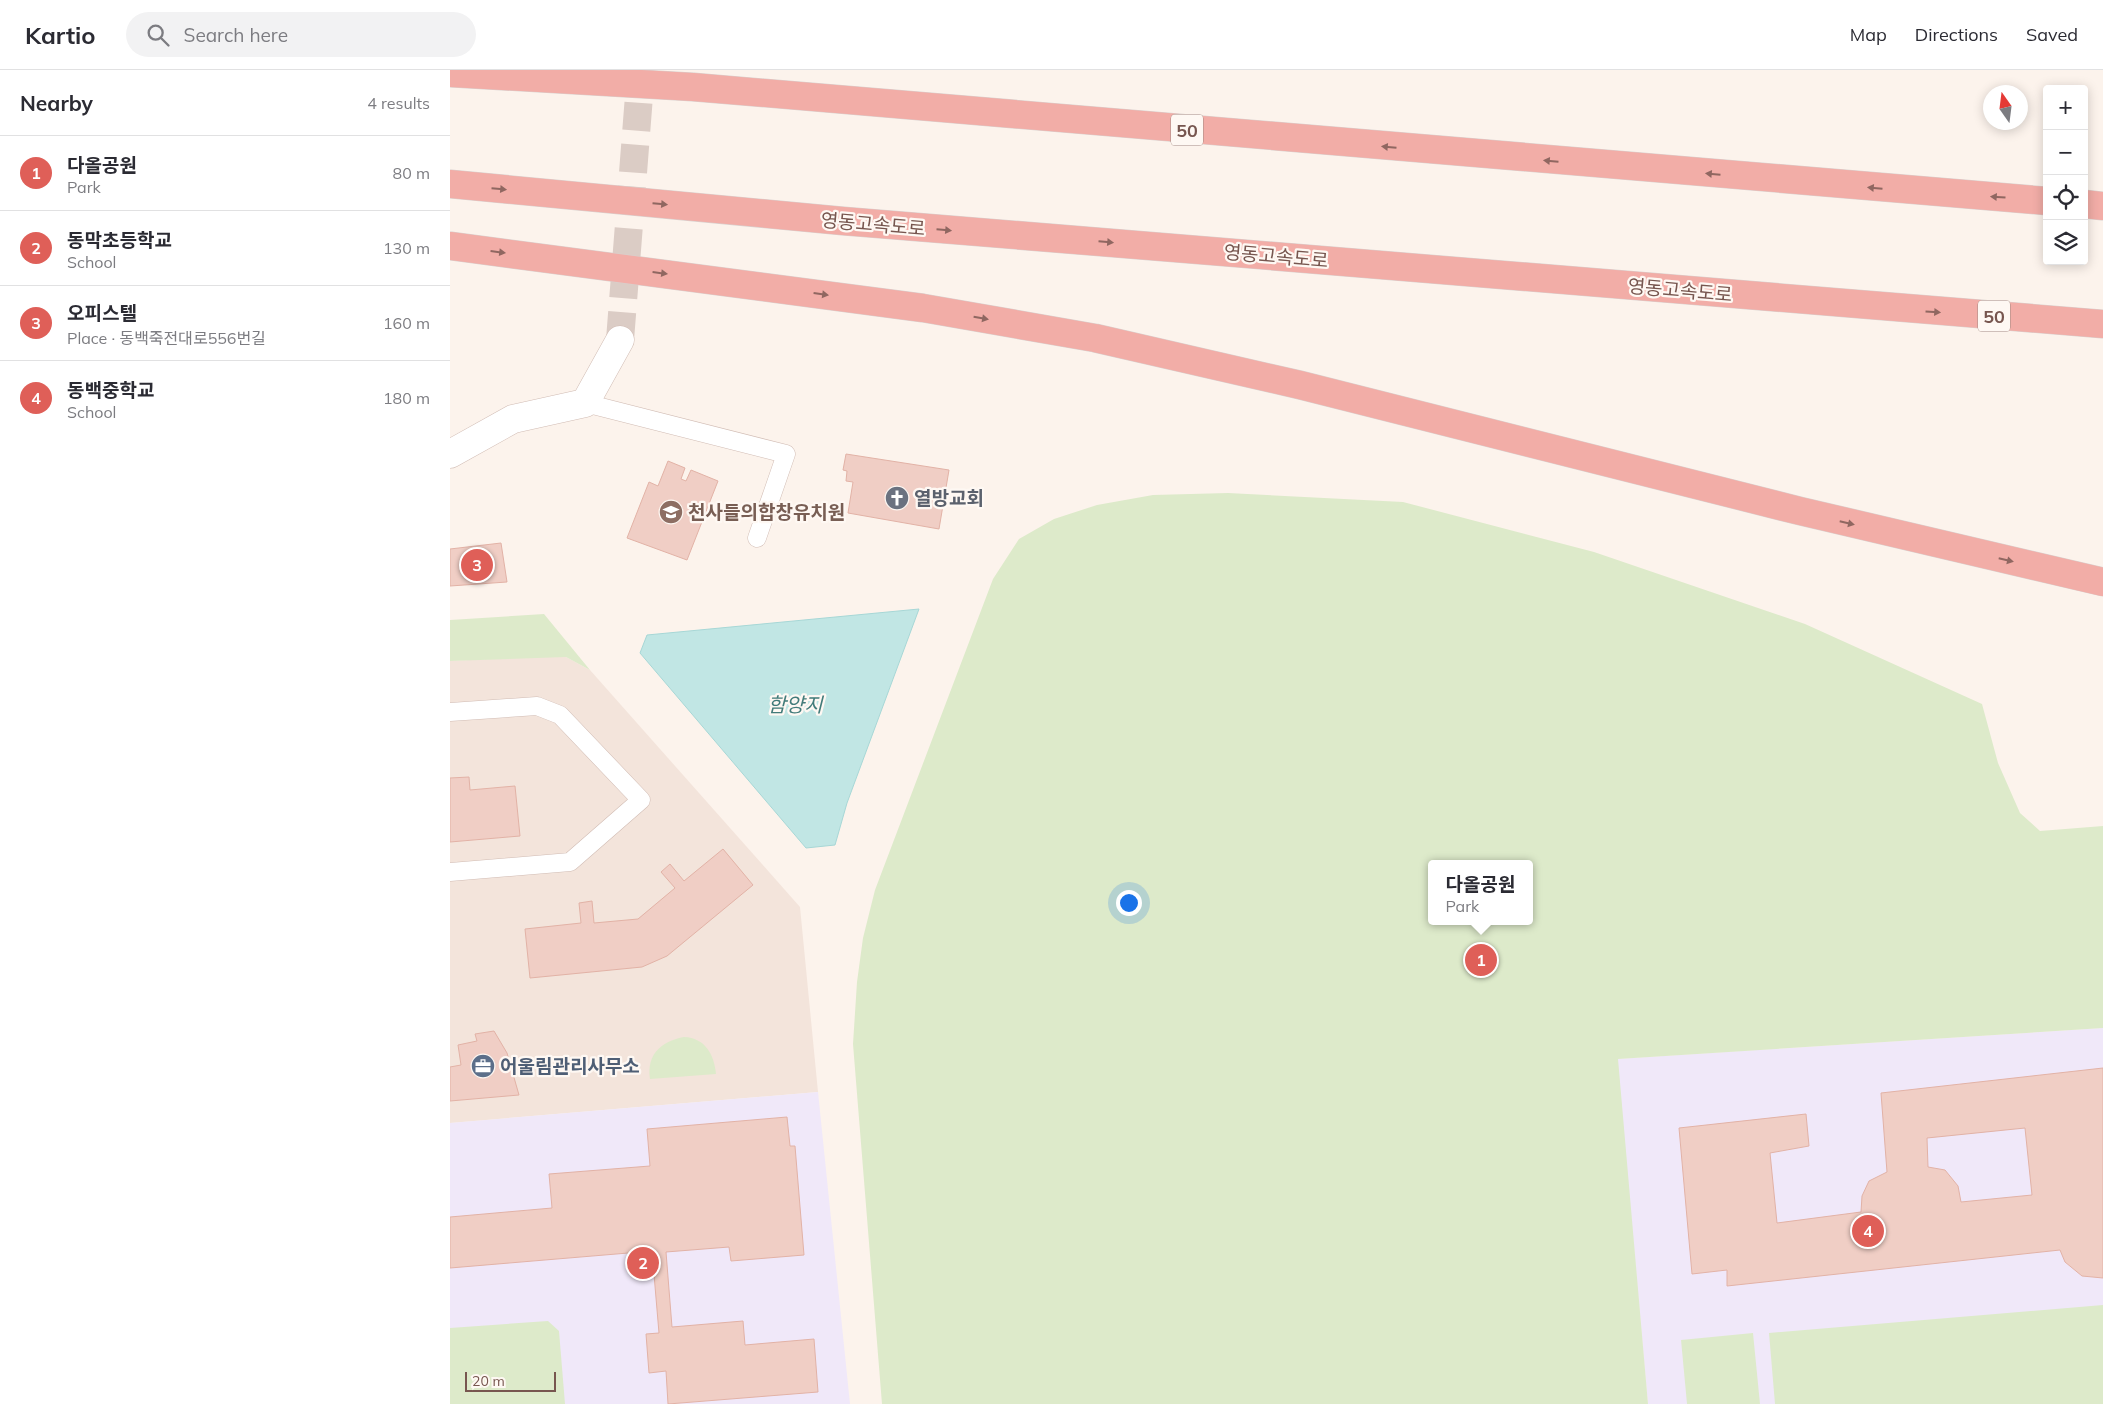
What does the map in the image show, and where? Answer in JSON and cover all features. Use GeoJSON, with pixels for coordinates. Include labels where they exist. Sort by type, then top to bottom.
{"type":"FeatureCollection","features":[{"type":"Feature","properties":{"kind":"highway","name":"50"},"geometry":{"type":"LineString","coordinates":[[450,73],[693,87],[2043,201]]}},
{"type":"Feature","properties":{"kind":"highway","name":"영동고속도로"},"geometry":{"type":"LineString","coordinates":[[450,184],[843,222],[1408,266],[1884,308],[2103,324]]}},
{"type":"Feature","properties":{"kind":"highway"},"geometry":{"type":"LineString","coordinates":[[2088,204],[2103,206]]}},
{"type":"Feature","properties":{"kind":"highway"},"geometry":{"type":"LineString","coordinates":[[450,246],[923,308],[1095,338],[1300,385],[1800,512],[2103,582]]}},
{"type":"Feature","properties":{"kind":"street"},"geometry":{"type":"LineString","coordinates":[[450,454],[514,419],[585,403],[620,340]]}},
{"type":"Feature","properties":{"kind":"lane"},"geometry":{"type":"LineString","coordinates":[[585,403],[786,454],[757,538]]}},
{"type":"Feature","properties":{"kind":"lane"},"geometry":{"type":"LineString","coordinates":[[450,712],[537,706],[549,709],[560,715],[642,800],[570,862],[450,872]]}},
{"type":"Feature","properties":{"kind":"shaded area"},"geometry":{"type":"Polygon","coordinates":[[[566,657],[590,670],[800,907],[818,1092],[450,1123],[450,661],[566,657]]]}},
{"type":"Feature","properties":{"kind":"shaded area"},"geometry":{"type":"Polygon","coordinates":[[[2103,1028],[2103,1404],[1648,1404],[1617,1059],[2103,1028]]]}},
{"type":"Feature","properties":{"kind":"shaded area"},"geometry":{"type":"Polygon","coordinates":[[[818,1092],[850,1404],[450,1404],[450,1123],[818,1092]]]}},
{"type":"Feature","properties":{"kind":"green space"},"geometry":{"type":"Polygon","coordinates":[[[1228,493],[1403,502],[1594,552],[1805,624],[1982,704],[1998,763],[2020,813],[2040,831],[2103,826],[2103,1028],[1618,1059],[1648,1404],[882,1404],[853,1044],[857,982],[863,938],[875,890],[993,579],[1019,539],[1054,519],[1097,505],[1153,495],[1228,493]]]}},
{"type":"Feature","properties":{"kind":"green space"},"geometry":{"type":"Polygon","coordinates":[[[544,614],[590,670],[566,657],[450,661],[450,620],[544,614]]]}},
{"type":"Feature","properties":{"kind":"green space"},"geometry":{"type":"Polygon","coordinates":[[[684,1037],[698,1040],[707,1048],[711,1054],[716,1074],[650,1079],[649,1070],[657,1050],[669,1042],[684,1037]]]}},
{"type":"Feature","properties":{"kind":"green space"},"geometry":{"type":"Polygon","coordinates":[[[2103,1305],[2103,1404],[1775,1404],[1769,1333],[2103,1305]]]}},
{"type":"Feature","properties":{"kind":"green space"},"geometry":{"type":"Polygon","coordinates":[[[548,1321],[559,1331],[565,1404],[450,1404],[450,1328],[548,1321]]]}},
{"type":"Feature","properties":{"kind":"green space"},"geometry":{"type":"Polygon","coordinates":[[[1753,1333],[1760,1404],[1687,1404],[1681,1340],[1753,1333]]]}},
{"type":"Feature","properties":{"kind":"water","name":"함양지"},"geometry":{"type":"Polygon","coordinates":[[[919,609],[847,803],[835,845],[806,848],[640,653],[647,635],[919,609]]]}},
{"type":"Feature","properties":{"kind":"building","name":"열방교회"},"geometry":{"type":"Polygon","coordinates":[[[846,454],[949,470],[939,529],[848,513],[853,482],[846,481],[847,471],[843,470],[846,454]]]}},
{"type":"Feature","properties":{"kind":"building","name":"천사들의합창유치원"},"geometry":{"type":"Polygon","coordinates":[[[668,461],[685,468],[681,479],[686,481],[691,470],[718,481],[687,560],[627,538],[649,482],[658,486],[668,461]]]}},
{"type":"Feature","properties":{"kind":"building"},"geometry":{"type":"Polygon","coordinates":[[[501,543],[507,582],[450,586],[450,549],[501,543]]]}},
{"type":"Feature","properties":{"kind":"building"},"geometry":{"type":"Polygon","coordinates":[[[469,777],[470,790],[515,786],[520,836],[450,842],[450,778],[469,777]]]}},
{"type":"Feature","properties":{"kind":"building"},"geometry":{"type":"Polygon","coordinates":[[[723,849],[753,885],[667,956],[642,967],[530,978],[525,929],[581,923],[579,903],[592,901],[594,923],[638,919],[675,888],[661,872],[670,864],[684,881],[723,849]]]}},
{"type":"Feature","properties":{"kind":"building","name":"어울림관리사무소"},"geometry":{"type":"Polygon","coordinates":[[[494,1031],[507,1053],[519,1095],[450,1101],[450,1067],[461,1065],[458,1045],[477,1041],[475,1034],[494,1031]]]}},
{"type":"Feature","properties":{"kind":"building"},"geometry":{"type":"Polygon","coordinates":[[[2103,1068],[2103,1278],[2082,1276],[2065,1262],[2060,1250],[1727,1286],[1727,1270],[1692,1274],[1679,1128],[1806,1114],[1809,1146],[1770,1153],[1777,1223],[1861,1212],[1862,1196],[1869,1181],[1887,1172],[1881,1093],[2103,1068]],[[2025,1128],[1927,1138],[1928,1167],[1945,1170],[1958,1186],[1961,1202],[2032,1195],[2025,1128]]]}},
{"type":"Feature","properties":{"kind":"building"},"geometry":{"type":"Polygon","coordinates":[[[787,1117],[790,1146],[795,1146],[804,1255],[731,1261],[729,1247],[666,1252],[672,1327],[743,1321],[745,1345],[814,1339],[818,1392],[668,1404],[666,1371],[649,1373],[646,1334],[659,1333],[652,1251],[450,1268],[450,1217],[552,1208],[549,1174],[650,1166],[647,1129],[787,1117]]]}},
{"type":"Feature","properties":{"kind":"tunnel"},"geometry":{"type":"LineString","coordinates":[[620,340],[641,70]]}},
{"type":"Feature","properties":{"kind":"place","name":"열방교회"},"geometry":{"type":"Point","coordinates":[897,498]}},
{"type":"Feature","properties":{"kind":"place","name":"천사들의합창유치원"},"geometry":{"type":"Point","coordinates":[671,512]}},
{"type":"Feature","properties":{"kind":"place","name":"오피스텔"},"geometry":{"type":"Point","coordinates":[477,565]}},
{"type":"Feature","properties":{"kind":"place","name":"다올공원"},"geometry":{"type":"Point","coordinates":[1481,960]}},
{"type":"Feature","properties":{"kind":"place","name":"어울림관리사무소"},"geometry":{"type":"Point","coordinates":[483,1066]}},
{"type":"Feature","properties":{"kind":"place","name":"동백중학교"},"geometry":{"type":"Point","coordinates":[1868,1231]}},
{"type":"Feature","properties":{"kind":"place","name":"동막초등학교"},"geometry":{"type":"Point","coordinates":[643,1263]}}]}
